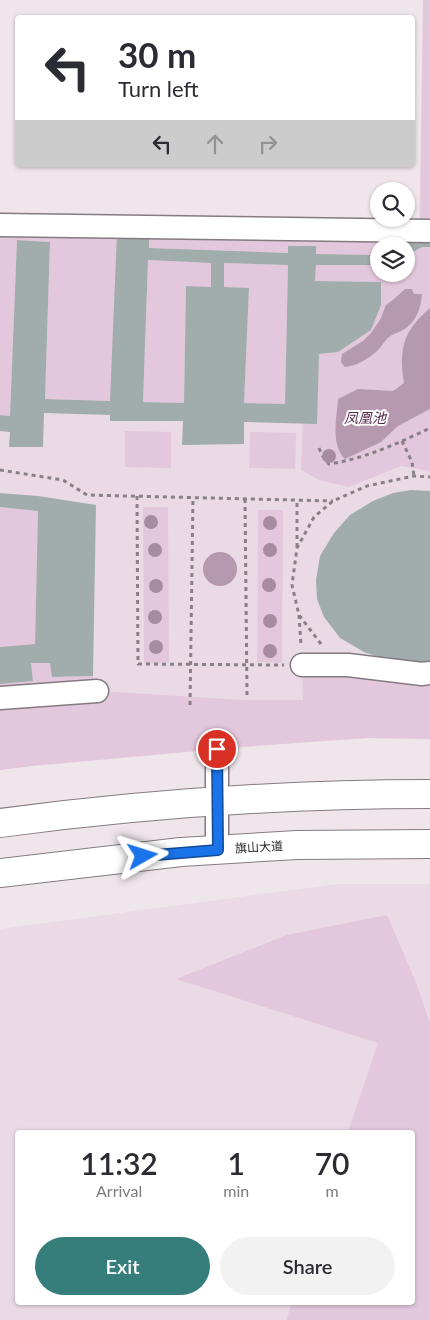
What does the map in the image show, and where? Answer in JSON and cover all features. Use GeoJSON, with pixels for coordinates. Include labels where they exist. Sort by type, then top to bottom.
{"type":"FeatureCollection","features":[{"type":"Feature","properties":{"kind":"highway"},"geometry":{"type":"LineString","coordinates":[[0,823],[118,809],[217,802],[367,794],[430,794]]}},
{"type":"Feature","properties":{"kind":"highway","name":"旗山大道"},"geometry":{"type":"LineString","coordinates":[[0,873],[172,853],[297,845],[430,844]]}},
{"type":"Feature","properties":{"kind":"street"},"geometry":{"type":"LineString","coordinates":[[0,224],[430,230]]}},
{"type":"Feature","properties":{"kind":"street"},"geometry":{"type":"LineString","coordinates":[[302,665],[348,665],[422,674],[430,673]]}},
{"type":"Feature","properties":{"kind":"street"},"geometry":{"type":"LineString","coordinates":[[0,698],[97,691]]}},
{"type":"Feature","properties":{"kind":"street"},"geometry":{"type":"LineString","coordinates":[[217,749],[218,850]]}},
{"type":"Feature","properties":{"kind":"path"},"geometry":{"type":"LineString","coordinates":[[319,448],[329,464],[358,457],[402,441],[430,428]]}},
{"type":"Feature","properties":{"kind":"path"},"geometry":{"type":"LineString","coordinates":[[402,441],[412,462],[414,476]]}},
{"type":"Feature","properties":{"kind":"path"},"geometry":{"type":"LineString","coordinates":[[0,470],[63,480],[87,495],[333,501]]}},
{"type":"Feature","properties":{"kind":"path"},"geometry":{"type":"LineString","coordinates":[[296,548],[314,517],[333,501],[367,486],[414,476],[430,477]]}},
{"type":"Feature","properties":{"kind":"path"},"geometry":{"type":"LineString","coordinates":[[137,496],[138,664],[302,665],[299,615],[292,585],[296,548],[297,500]]}},
{"type":"Feature","properties":{"kind":"path"},"geometry":{"type":"LineString","coordinates":[[190,705],[192,498]]}},
{"type":"Feature","properties":{"kind":"path"},"geometry":{"type":"LineString","coordinates":[[245,499],[247,696]]}},
{"type":"Feature","properties":{"kind":"path"},"geometry":{"type":"LineString","coordinates":[[299,615],[318,642],[348,665]]}},
{"type":"Feature","properties":{"kind":"shaded area"},"geometry":{"type":"Polygon","coordinates":[[[423,0],[430,0],[430,739],[367,738],[241,747],[0,770],[0,213],[370,218],[370,227],[415,227],[415,219],[419,219],[423,0]]]}},
{"type":"Feature","properties":{"kind":"shaded area"},"geometry":{"type":"Polygon","coordinates":[[[423,0],[430,0],[430,236],[420,236],[415,239],[415,237],[370,237],[370,255],[316,254],[288,246],[288,253],[149,248],[149,233],[110,401],[45,399],[50,242],[17,240],[10,416],[0,415],[0,213],[370,218],[370,227],[415,227],[415,219],[420,219],[423,0]]]}},
{"type":"Feature","properties":{"kind":"shaded area"},"geometry":{"type":"Polygon","coordinates":[[[422,247],[430,247],[430,308],[414,325],[405,341],[402,360],[405,383],[393,391],[358,389],[337,421],[335,438],[381,442],[398,426],[430,409],[430,471],[401,466],[349,487],[319,480],[301,470],[303,423],[319,354],[338,352],[371,330],[381,282],[415,282],[415,251],[422,247]]]}},
{"type":"Feature","properties":{"kind":"shaded area"},"geometry":{"type":"Polygon","coordinates":[[[148,260],[211,263],[211,287],[186,286],[184,403],[143,402],[148,260]]]}},
{"type":"Feature","properties":{"kind":"shaded area"},"geometry":{"type":"Polygon","coordinates":[[[224,263],[288,265],[285,404],[244,403],[249,289],[224,287],[224,263]]]}},
{"type":"Feature","properties":{"kind":"shaded area"},"geometry":{"type":"Polygon","coordinates":[[[316,265],[370,265],[370,282],[315,281],[316,265]]]}},
{"type":"Feature","properties":{"kind":"shaded area"},"geometry":{"type":"Polygon","coordinates":[[[125,431],[171,432],[171,468],[125,467],[125,431]]]}},
{"type":"Feature","properties":{"kind":"shaded area"},"geometry":{"type":"Polygon","coordinates":[[[250,432],[296,433],[295,469],[249,468],[250,432]]]}},
{"type":"Feature","properties":{"kind":"shaded area"},"geometry":{"type":"Polygon","coordinates":[[[0,507],[38,511],[35,644],[0,647],[0,507]]]}},
{"type":"Feature","properties":{"kind":"shaded area"},"geometry":{"type":"Polygon","coordinates":[[[143,507],[168,507],[169,663],[144,663],[143,507]]]}},
{"type":"Feature","properties":{"kind":"shaded area"},"geometry":{"type":"Polygon","coordinates":[[[258,510],[283,510],[282,663],[257,662],[258,510]]]}},
{"type":"Feature","properties":{"kind":"shaded area"},"geometry":{"type":"Polygon","coordinates":[[[31,663],[50,663],[52,677],[93,676],[97,691],[244,700],[303,700],[302,665],[430,673],[430,739],[367,738],[241,747],[0,770],[0,684],[33,681],[31,663]]]}},
{"type":"Feature","properties":{"kind":"shaded area"},"geometry":{"type":"Polygon","coordinates":[[[337,884],[430,884],[430,1320],[0,1320],[0,929],[337,884]]]}},
{"type":"Feature","properties":{"kind":"shaded area"},"geometry":{"type":"Polygon","coordinates":[[[387,915],[415,980],[430,1023],[430,1320],[287,1320],[291,1305],[415,1305],[415,1130],[349,1130],[378,1043],[176,979],[287,935],[387,915]]]}},
{"type":"Feature","properties":{"kind":"water"},"geometry":{"type":"Polygon","coordinates":[[[405,289],[412,289],[414,294],[422,294],[416,317],[410,325],[389,337],[369,357],[358,364],[345,367],[341,362],[342,354],[363,341],[371,333],[380,320],[386,305],[405,289]]]}},
{"type":"Feature","properties":{"kind":"water","name":"凤凰池"},"geometry":{"type":"Polygon","coordinates":[[[430,308],[430,409],[398,426],[381,442],[345,459],[337,446],[336,438],[338,399],[358,389],[393,391],[404,383],[402,360],[408,333],[413,325],[430,308]]]}},
{"type":"Feature","properties":{"kind":"water"},"geometry":{"type":"Polygon","coordinates":[[[220,552],[227,553],[232,557],[236,562],[236,576],[232,581],[227,585],[220,586],[213,585],[208,581],[204,576],[203,569],[204,562],[208,557],[213,553],[220,552]]]}},
{"type":"Feature","properties":{"kind":"building"},"geometry":{"type":"Polygon","coordinates":[[[117,233],[149,233],[149,248],[288,253],[288,246],[316,246],[316,254],[370,255],[370,265],[316,265],[315,281],[381,282],[381,305],[371,330],[338,352],[319,354],[317,424],[244,422],[244,444],[182,445],[183,421],[110,421],[110,415],[44,413],[43,447],[9,447],[10,432],[0,431],[0,415],[10,416],[17,240],[50,242],[45,399],[110,401],[117,233]],[[148,260],[143,402],[184,403],[186,286],[211,287],[211,263],[148,260]],[[224,263],[224,287],[249,288],[244,403],[285,404],[288,265],[224,263]]]}},
{"type":"Feature","properties":{"kind":"building"},"geometry":{"type":"Polygon","coordinates":[[[420,236],[430,236],[430,247],[422,247],[415,251],[415,239],[420,236]]]}},
{"type":"Feature","properties":{"kind":"building"},"geometry":{"type":"Polygon","coordinates":[[[411,490],[430,491],[430,666],[389,660],[364,652],[340,638],[324,617],[317,599],[316,580],[320,556],[334,533],[350,515],[373,501],[393,493],[411,490]]]}},
{"type":"Feature","properties":{"kind":"building"},"geometry":{"type":"Polygon","coordinates":[[[0,493],[38,496],[96,505],[93,676],[52,677],[50,663],[31,663],[33,681],[0,684],[0,647],[35,644],[38,511],[0,507],[0,493]]]}},
{"type":"Feature","properties":{"kind":"route"},"geometry":{"type":"LineString","coordinates":[[143,856],[218,850],[217,749]]}}]}
